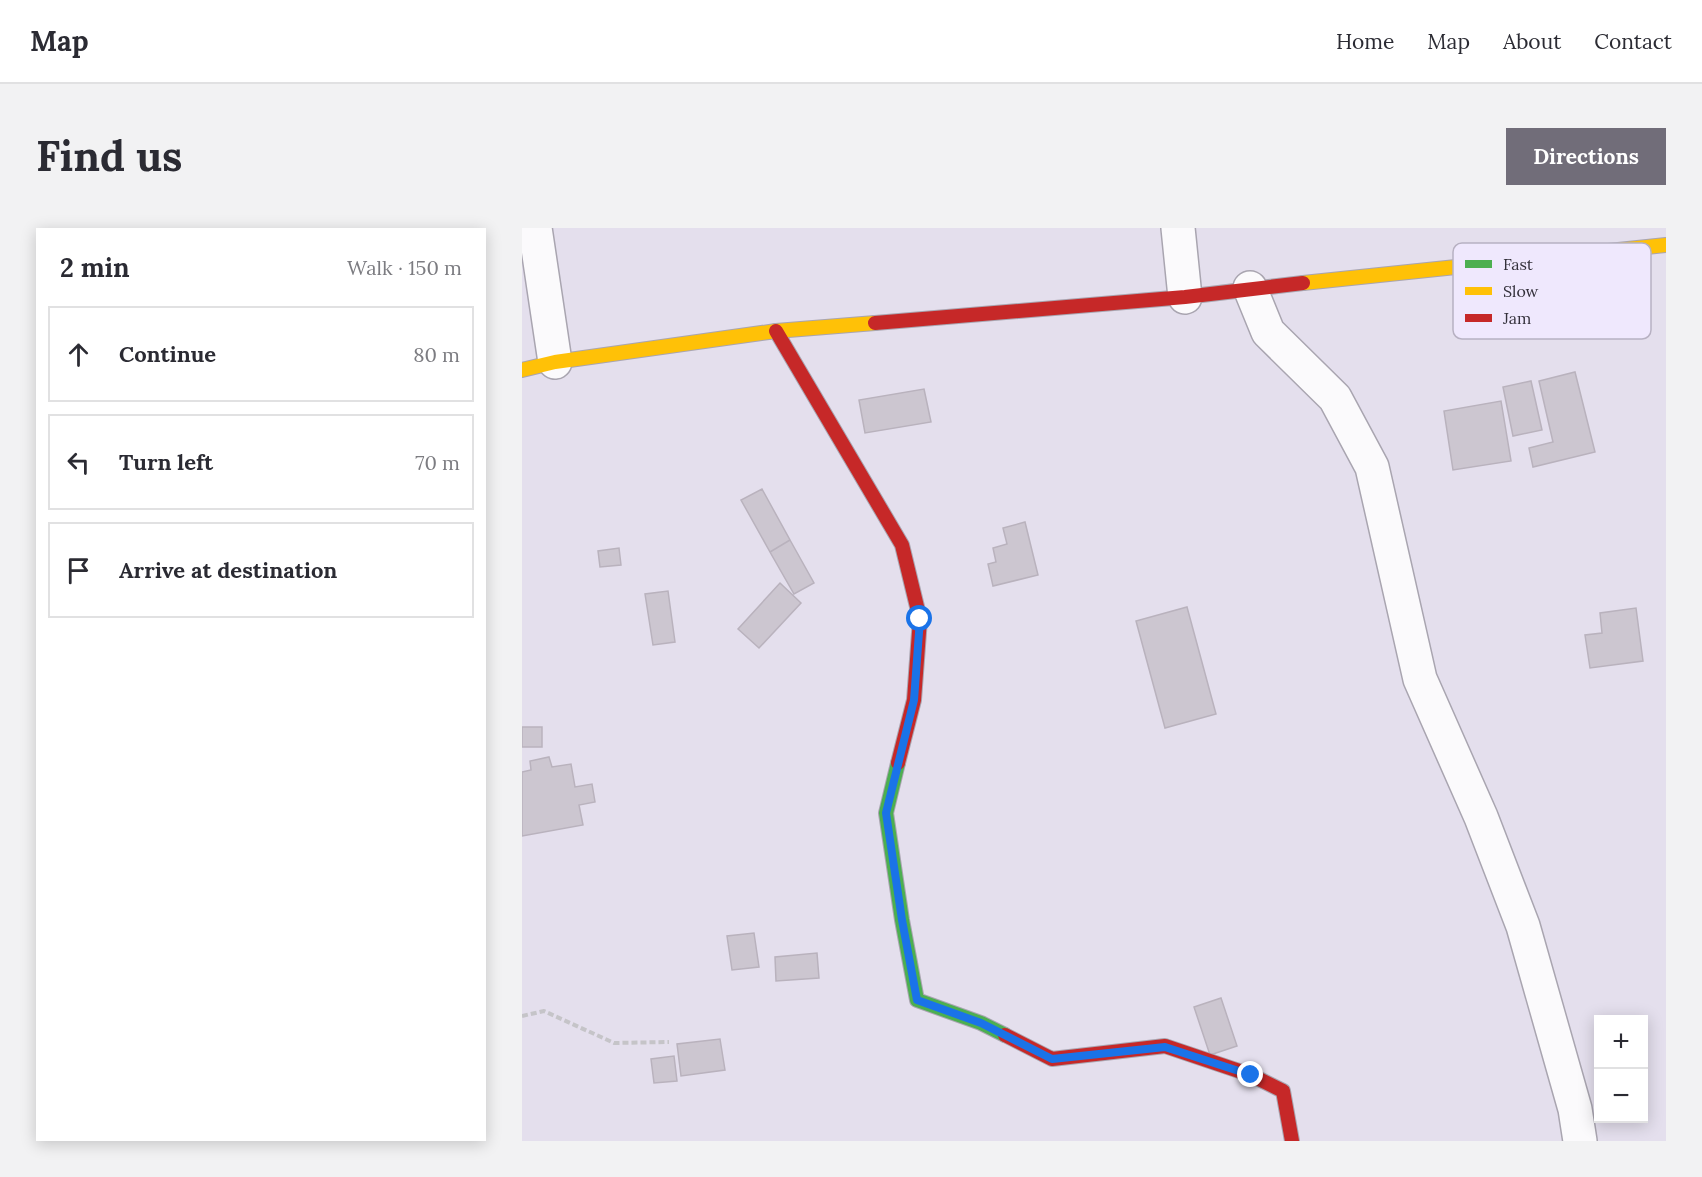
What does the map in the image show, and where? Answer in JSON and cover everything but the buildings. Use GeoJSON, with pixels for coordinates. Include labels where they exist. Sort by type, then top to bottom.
{"type":"FeatureCollection","features":[{"type":"Feature","properties":{"kind":"street"},"geometry":{"type":"LineString","coordinates":[[535,228],[555,362]]}},
{"type":"Feature","properties":{"kind":"street"},"geometry":{"type":"LineString","coordinates":[[1178,228],[1185,297]]}},
{"type":"Feature","properties":{"kind":"street"},"geometry":{"type":"LineString","coordinates":[[1651,247],[1666,245]]}},
{"type":"Feature","properties":{"kind":"street"},"geometry":{"type":"LineString","coordinates":[[522,370],[555,362],[776,331],[1185,297],[1453,267]]}},
{"type":"Feature","properties":{"kind":"street"},"geometry":{"type":"LineString","coordinates":[[1250,288],[1268,332],[1335,398],[1372,467],[1420,679],[1481,817],[1523,926],[1575,1109],[1580,1141]]}},
{"type":"Feature","properties":{"kind":"street"},"geometry":{"type":"LineString","coordinates":[[776,331],[902,545],[920,619],[914,700],[886,813],[917,1000],[981,1023],[1052,1059],[1165,1047],[1251,1075],[1283,1091],[1292,1141]]}},
{"type":"Feature","properties":{"kind":"path"},"geometry":{"type":"LineString","coordinates":[[522,1016],[544,1011],[614,1043],[669,1042]]}},
{"type":"Feature","properties":{"kind":"traffic: fast"},"geometry":{"type":"LineString","coordinates":[[898,763],[886,813],[917,1000],[981,1023],[1005,1035]]}},
{"type":"Feature","properties":{"kind":"traffic: slow"},"geometry":{"type":"LineString","coordinates":[[1651,247],[1666,245]]}},
{"type":"Feature","properties":{"kind":"traffic: slow"},"geometry":{"type":"LineString","coordinates":[[1303,283],[1453,267]]}},
{"type":"Feature","properties":{"kind":"traffic: slow"},"geometry":{"type":"LineString","coordinates":[[522,370],[555,362],[776,331],[875,323]]}},
{"type":"Feature","properties":{"kind":"traffic: jam"},"geometry":{"type":"LineString","coordinates":[[875,323],[1185,297],[1303,283]]}},
{"type":"Feature","properties":{"kind":"traffic: jam"},"geometry":{"type":"LineString","coordinates":[[776,331],[902,545],[920,619],[914,700],[898,763]]}},
{"type":"Feature","properties":{"kind":"traffic: jam"},"geometry":{"type":"LineString","coordinates":[[1005,1035],[1052,1059],[1165,1046],[1251,1075],[1283,1091],[1292,1141]]}},
{"type":"Feature","properties":{"kind":"route"},"geometry":{"type":"LineString","coordinates":[[920,619],[914,700],[886,813],[917,1000],[981,1023],[1052,1059],[1165,1047],[1251,1075]]}}]}
